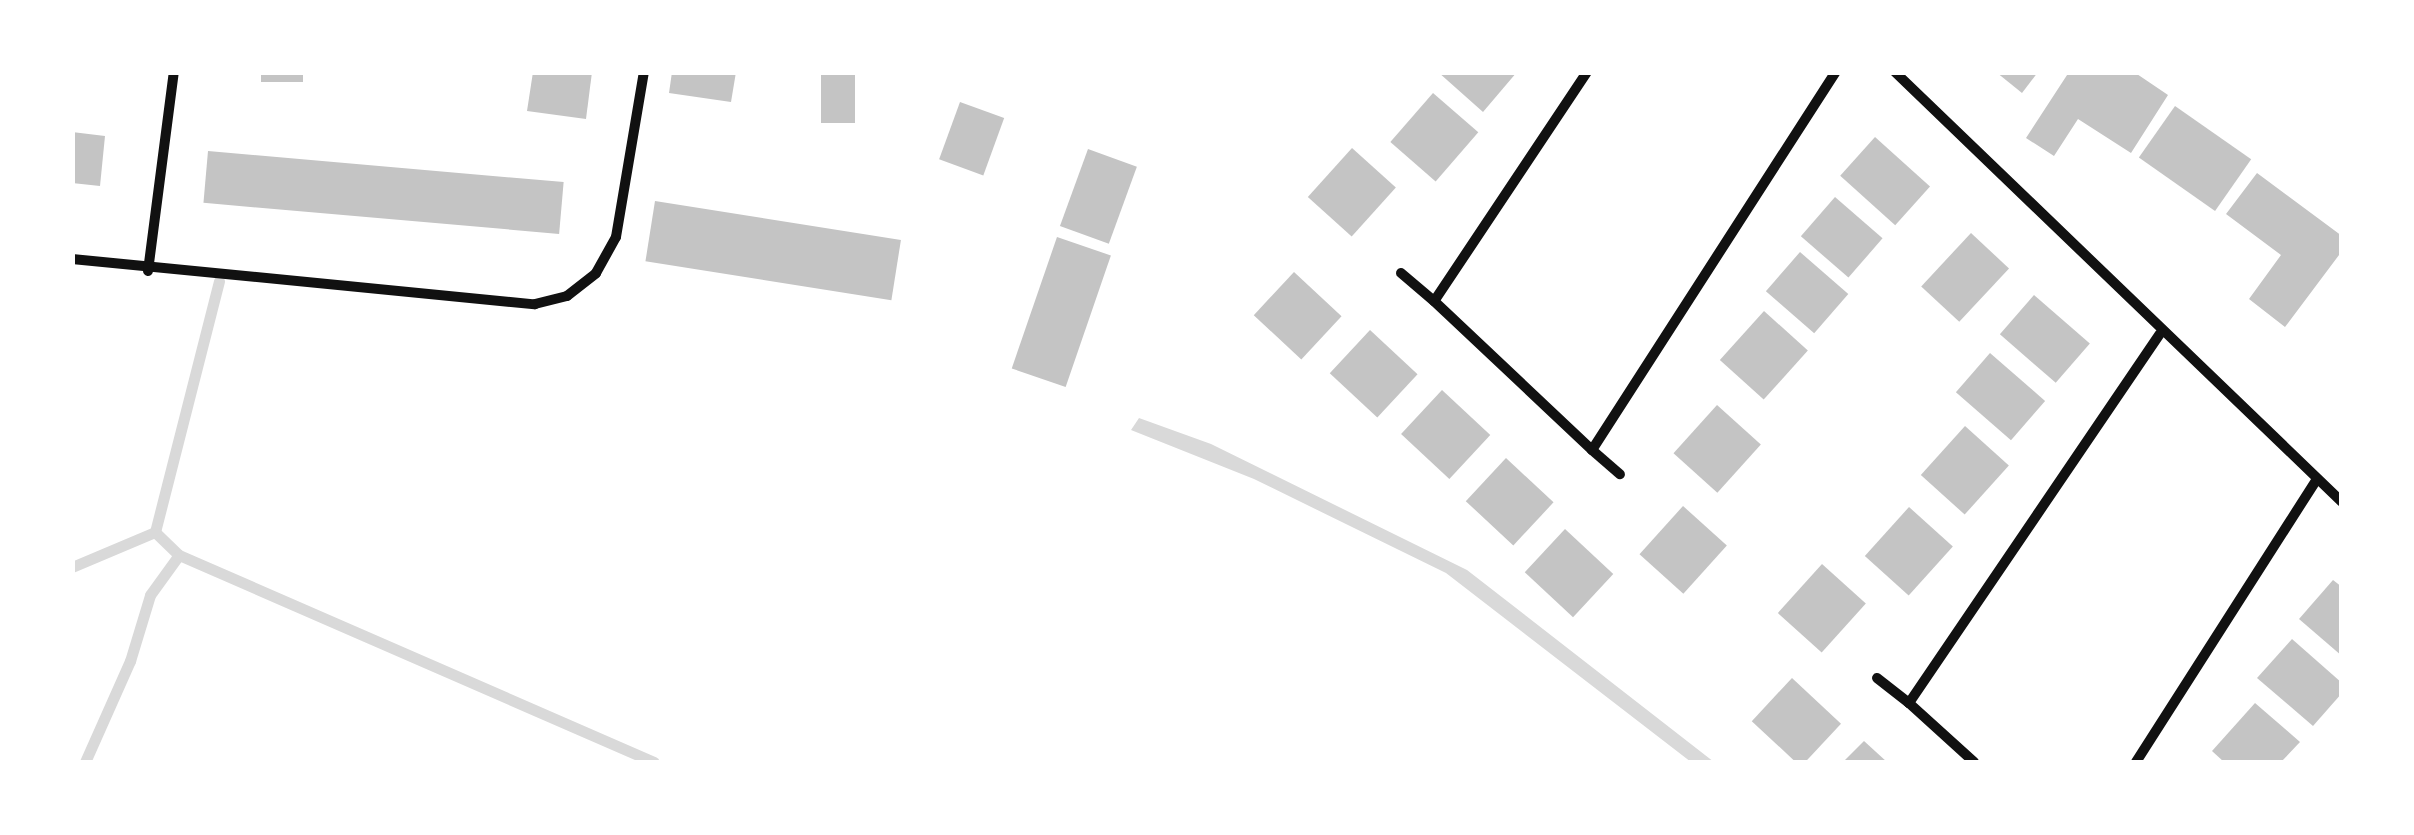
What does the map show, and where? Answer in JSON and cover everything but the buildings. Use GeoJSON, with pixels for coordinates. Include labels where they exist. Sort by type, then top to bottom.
{"type":"FeatureCollection","features":[{"type":"Feature","properties":{"kind":"street"},"geometry":{"type":"LineString","coordinates":[[148,271],[174,72]]}},
{"type":"Feature","properties":{"kind":"street"},"geometry":{"type":"LineString","coordinates":[[72,258],[148,271],[535,304],[567,296],[596,274],[616,237],[644,72]]}},
{"type":"Feature","properties":{"kind":"street"},"geometry":{"type":"LineString","coordinates":[[1434,301],[1587,72]]}},
{"type":"Feature","properties":{"kind":"street"},"geometry":{"type":"LineString","coordinates":[[1592,450],[1836,72]]}},
{"type":"Feature","properties":{"kind":"street"},"geometry":{"type":"LineString","coordinates":[[1895,72],[2160,334],[2342,502]]}},
{"type":"Feature","properties":{"kind":"street"},"geometry":{"type":"LineString","coordinates":[[1401,273],[1620,474]]}},
{"type":"Feature","properties":{"kind":"street"},"geometry":{"type":"LineString","coordinates":[[1909,703],[2160,334]]}},
{"type":"Feature","properties":{"kind":"street"},"geometry":{"type":"LineString","coordinates":[[2136,762],[2316,479]]}},
{"type":"Feature","properties":{"kind":"street"},"geometry":{"type":"LineString","coordinates":[[1878,678],[1974,762]]}},
{"type":"Feature","properties":{"kind":"shaded area"},"geometry":{"type":"Polygon","coordinates":[[[1139,418],[1211,444],[1467,570],[1714,762],[1691,762],[1446,573],[1254,479],[1131,430],[1139,418]]]}},
{"type":"Feature","properties":{"kind":"waterway"},"geometry":{"type":"LineString","coordinates":[[155,532],[219,281]]}},
{"type":"Feature","properties":{"kind":"waterway"},"geometry":{"type":"LineString","coordinates":[[72,567],[155,532],[179,555],[654,762]]}},
{"type":"Feature","properties":{"kind":"waterway"},"geometry":{"type":"LineString","coordinates":[[85,762],[130,661],[150,595],[179,555]]}}]}
